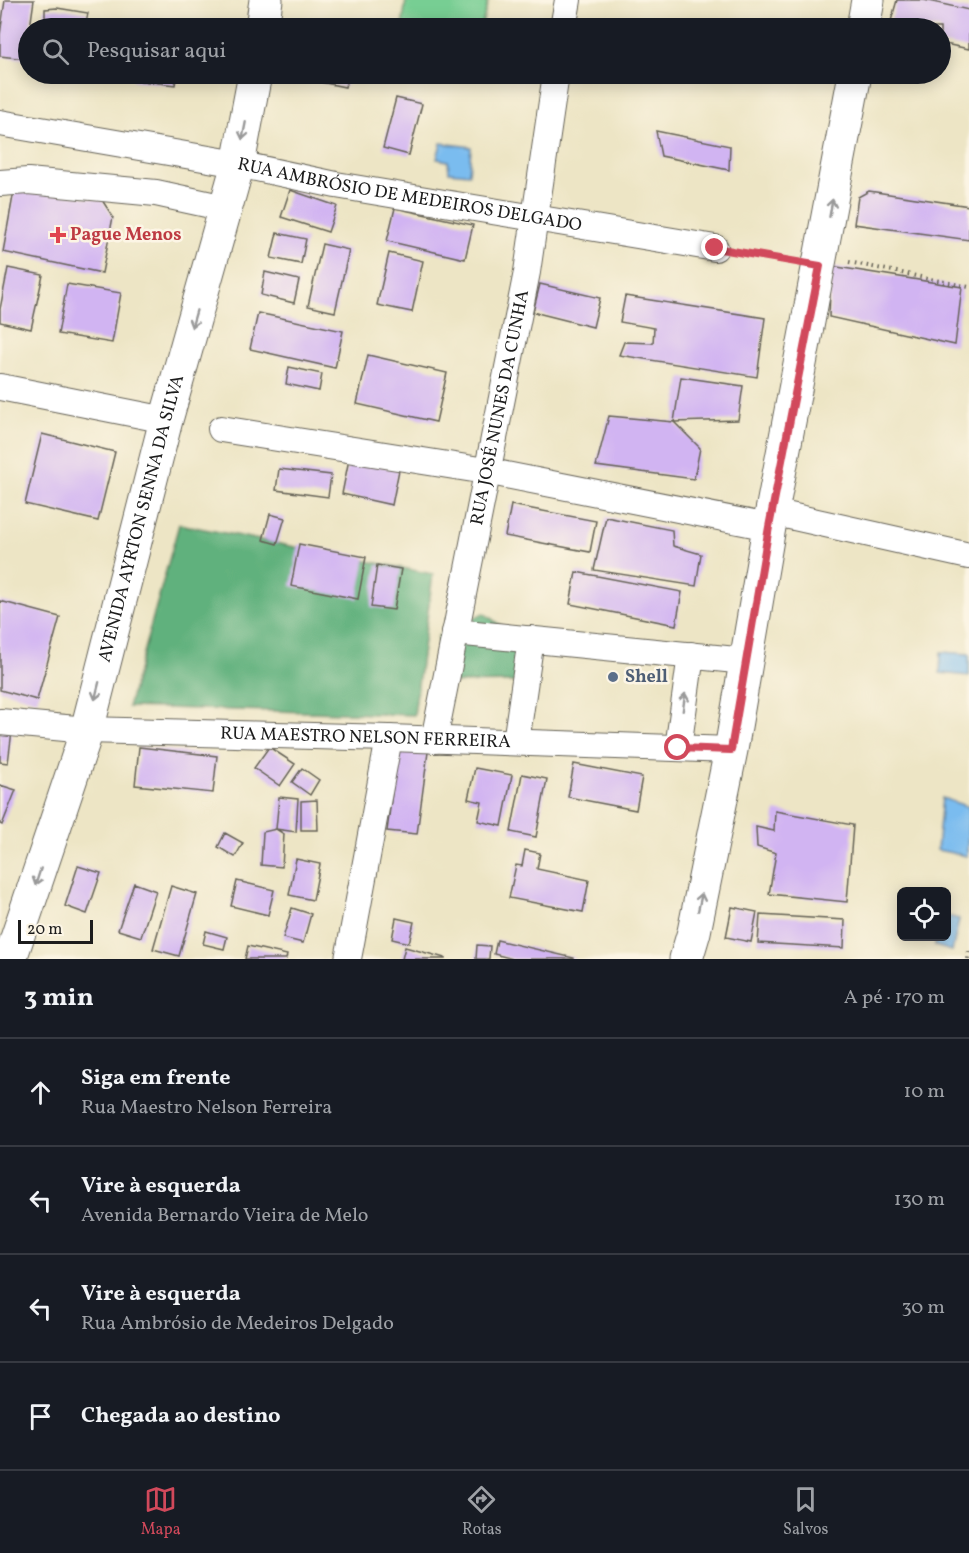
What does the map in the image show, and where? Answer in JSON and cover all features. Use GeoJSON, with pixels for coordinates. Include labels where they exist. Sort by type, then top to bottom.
{"type":"FeatureCollection","features":[{"type":"Feature","properties":{"kind":"main road"},"geometry":{"type":"LineString","coordinates":[[263,18],[266,0]]}},
{"type":"Feature","properties":{"kind":"main road"},"geometry":{"type":"LineString","coordinates":[[865,18],[868,0]]}},
{"type":"Feature","properties":{"kind":"main road","name":"AVENIDA AYRTON SENNA DA SILVA"},"geometry":{"type":"LineString","coordinates":[[10,959],[87,730],[166,420],[238,164],[253,84]]}},
{"type":"Feature","properties":{"kind":"main road"},"geometry":{"type":"LineString","coordinates":[[686,959],[694,932],[731,750],[771,520],[853,84]]}},
{"type":"Feature","properties":{"kind":"street"},"geometry":{"type":"LineString","coordinates":[[565,18],[568,0]]}},
{"type":"Feature","properties":{"kind":"street","name":"RUA JOSÉ NUNES DA CUNHA"},"geometry":{"type":"LineString","coordinates":[[435,740],[526,272],[554,84]]}},
{"type":"Feature","properties":{"kind":"street","name":"RUA AMBRÓSIO DE MEDEIROS DELGADO"},"geometry":{"type":"LineString","coordinates":[[0,123],[238,164],[336,185],[715,248]]}},
{"type":"Feature","properties":{"kind":"street"},"geometry":{"type":"LineString","coordinates":[[0,183],[28,181],[156,193],[225,208]]}},
{"type":"Feature","properties":{"kind":"street"},"geometry":{"type":"LineString","coordinates":[[0,387],[166,420]]}},
{"type":"Feature","properties":{"kind":"street"},"geometry":{"type":"LineString","coordinates":[[221,429],[486,471],[969,556]]}},
{"type":"Feature","properties":{"kind":"street"},"geometry":{"type":"LineString","coordinates":[[455,632],[746,661]]}},
{"type":"Feature","properties":{"kind":"street"},"geometry":{"type":"LineString","coordinates":[[516,742],[531,639]]}},
{"type":"Feature","properties":{"kind":"street"},"geometry":{"type":"LineString","coordinates":[[678,748],[691,655]]}},
{"type":"Feature","properties":{"kind":"street","name":"RUA MAESTRO NELSON FERREIRA"},"geometry":{"type":"LineString","coordinates":[[0,722],[87,730],[731,750]]}},
{"type":"Feature","properties":{"kind":"street"},"geometry":{"type":"LineString","coordinates":[[348,959],[389,738]]}},
{"type":"Feature","properties":{"kind":"path"},"geometry":{"type":"LineString","coordinates":[[715,248],[821,261],[969,287]]}},
{"type":"Feature","properties":{"kind":"path"},"geometry":{"type":"LineString","coordinates":[[968,959],[969,951]]}},
{"type":"Feature","properties":{"kind":"green space"},"geometry":{"type":"Polygon","coordinates":[[[406,0],[488,2],[484,18],[403,18],[406,0]]]}},
{"type":"Feature","properties":{"kind":"green space"},"geometry":{"type":"Polygon","coordinates":[[[179,524],[433,574],[414,715],[128,707],[179,524]]]}},
{"type":"Feature","properties":{"kind":"green space"},"geometry":{"type":"Polygon","coordinates":[[[484,613],[508,631],[532,682],[439,683],[438,636],[484,613]]]}},
{"type":"Feature","properties":{"kind":"water"},"geometry":{"type":"Polygon","coordinates":[[[441,143],[471,147],[469,174],[449,172],[448,161],[437,159],[441,143]]]}},
{"type":"Feature","properties":{"kind":"water"},"geometry":{"type":"Polygon","coordinates":[[[941,652],[969,654],[969,676],[940,673],[941,652]]]}},
{"type":"Feature","properties":{"kind":"water"},"geometry":{"type":"Polygon","coordinates":[[[942,798],[969,807],[967,856],[937,850],[942,798]]]}},
{"type":"Feature","properties":{"kind":"water"},"geometry":{"type":"Polygon","coordinates":[[[951,917],[959,919],[952,951],[935,946],[935,941],[951,941],[951,917]]]}},
{"type":"Feature","properties":{"kind":"building"},"geometry":{"type":"Polygon","coordinates":[[[5,0],[34,0],[31,18],[18,18],[18,58],[0,56],[0,35],[5,0]]]}},
{"type":"Feature","properties":{"kind":"building"},"geometry":{"type":"Polygon","coordinates":[[[897,0],[924,0],[969,10],[969,49],[951,45],[951,18],[892,18],[897,0]]]}},
{"type":"Feature","properties":{"kind":"building"},"geometry":{"type":"Polygon","coordinates":[[[57,8],[88,13],[87,18],[45,18],[45,9],[57,8]]]}},
{"type":"Feature","properties":{"kind":"building"},"geometry":{"type":"Polygon","coordinates":[[[330,84],[346,84],[345,87],[330,84]]]}},
{"type":"Feature","properties":{"kind":"building"},"geometry":{"type":"Polygon","coordinates":[[[396,98],[422,104],[409,155],[383,148],[396,98]]]}},
{"type":"Feature","properties":{"kind":"building"},"geometry":{"type":"Polygon","coordinates":[[[656,131],[730,146],[729,170],[661,156],[656,131]]]}},
{"type":"Feature","properties":{"kind":"building","name":"Pague Menos"},"geometry":{"type":"Polygon","coordinates":[[[15,185],[102,200],[113,217],[102,273],[3,252],[15,185]]]}},
{"type":"Feature","properties":{"kind":"building"},"geometry":{"type":"Polygon","coordinates":[[[290,190],[337,206],[328,232],[281,217],[290,190]]]}},
{"type":"Feature","properties":{"kind":"building"},"geometry":{"type":"Polygon","coordinates":[[[869,191],[969,206],[969,240],[854,224],[858,197],[869,191]]]}},
{"type":"Feature","properties":{"kind":"building"},"geometry":{"type":"Polygon","coordinates":[[[395,208],[473,225],[465,259],[387,241],[395,208]]]}},
{"type":"Feature","properties":{"kind":"building"},"geometry":{"type":"Polygon","coordinates":[[[277,233],[306,239],[301,264],[271,258],[277,233]]]}},
{"type":"Feature","properties":{"kind":"building"},"geometry":{"type":"Polygon","coordinates":[[[322,244],[349,250],[335,312],[308,306],[322,244]]]}},
{"type":"Feature","properties":{"kind":"building"},"geometry":{"type":"Polygon","coordinates":[[[389,253],[423,261],[412,312],[377,305],[389,253]]]}},
{"type":"Feature","properties":{"kind":"building"},"geometry":{"type":"Polygon","coordinates":[[[831,266],[962,287],[955,345],[829,317],[831,266]]]}},
{"type":"Feature","properties":{"kind":"building"},"geometry":{"type":"Polygon","coordinates":[[[8,268],[43,275],[31,329],[0,322],[0,309],[8,268]]]}},
{"type":"Feature","properties":{"kind":"building"},"geometry":{"type":"Polygon","coordinates":[[[265,272],[299,280],[294,303],[261,295],[265,272]]]}},
{"type":"Feature","properties":{"kind":"building"},"geometry":{"type":"Polygon","coordinates":[[[67,284],[121,293],[112,343],[58,334],[67,284]]]}},
{"type":"Feature","properties":{"kind":"building"},"geometry":{"type":"Polygon","coordinates":[[[540,284],[600,298],[593,327],[533,312],[540,284]]]}},
{"type":"Feature","properties":{"kind":"building"},"geometry":{"type":"Polygon","coordinates":[[[625,296],[765,318],[757,377],[619,355],[624,342],[653,343],[654,328],[620,322],[625,296]]]}},
{"type":"Feature","properties":{"kind":"building"},"geometry":{"type":"Polygon","coordinates":[[[258,313],[343,331],[335,368],[250,349],[258,313]]]}},
{"type":"Feature","properties":{"kind":"building"},"geometry":{"type":"Polygon","coordinates":[[[368,355],[447,373],[436,422],[357,404],[368,355]]]}},
{"type":"Feature","properties":{"kind":"building"},"geometry":{"type":"Polygon","coordinates":[[[289,367],[322,374],[319,391],[286,384],[289,367]]]}},
{"type":"Feature","properties":{"kind":"building"},"geometry":{"type":"Polygon","coordinates":[[[681,377],[743,386],[738,420],[674,422],[681,377]]]}},
{"type":"Feature","properties":{"kind":"building"},"geometry":{"type":"Polygon","coordinates":[[[609,416],[674,422],[700,448],[694,479],[596,466],[609,416]]]}},
{"type":"Feature","properties":{"kind":"building"},"geometry":{"type":"Polygon","coordinates":[[[42,434],[115,452],[98,521],[25,504],[42,434]]]}},
{"type":"Feature","properties":{"kind":"building"},"geometry":{"type":"Polygon","coordinates":[[[349,459],[399,470],[392,505],[342,494],[349,459]]]}},
{"type":"Feature","properties":{"kind":"building"},"geometry":{"type":"Polygon","coordinates":[[[279,469],[331,475],[328,497],[276,490],[279,469]]]}},
{"type":"Feature","properties":{"kind":"building"},"geometry":{"type":"Polygon","coordinates":[[[511,505],[596,521],[590,552],[505,536],[511,505]]]}},
{"type":"Feature","properties":{"kind":"building"},"geometry":{"type":"Polygon","coordinates":[[[270,514],[285,518],[277,544],[263,540],[270,514]]]}},
{"type":"Feature","properties":{"kind":"building"},"geometry":{"type":"Polygon","coordinates":[[[606,517],[672,530],[673,546],[701,554],[696,586],[594,570],[606,517]]]}},
{"type":"Feature","properties":{"kind":"building"},"geometry":{"type":"Polygon","coordinates":[[[299,544],[366,557],[358,599],[291,586],[299,544]]]}},
{"type":"Feature","properties":{"kind":"building"},"geometry":{"type":"Polygon","coordinates":[[[377,565],[401,569],[394,610],[371,607],[377,565]]]}},
{"type":"Feature","properties":{"kind":"building"},"geometry":{"type":"Polygon","coordinates":[[[576,572],[682,592],[676,625],[570,604],[576,572]]]}},
{"type":"Feature","properties":{"kind":"building"},"geometry":{"type":"Polygon","coordinates":[[[0,601],[60,617],[37,700],[0,690],[0,601]]]}},
{"type":"Feature","properties":{"kind":"building"},"geometry":{"type":"Polygon","coordinates":[[[0,730],[12,731],[8,763],[0,762],[0,730]]]}},
{"type":"Feature","properties":{"kind":"building"},"geometry":{"type":"Polygon","coordinates":[[[139,747],[217,756],[213,793],[135,785],[139,747]]]}},
{"type":"Feature","properties":{"kind":"building"},"geometry":{"type":"Polygon","coordinates":[[[269,747],[295,764],[280,786],[254,768],[269,747]]]}},
{"type":"Feature","properties":{"kind":"building"},"geometry":{"type":"Polygon","coordinates":[[[398,748],[428,752],[417,834],[387,831],[398,748]]]}},
{"type":"Feature","properties":{"kind":"building"},"geometry":{"type":"Polygon","coordinates":[[[574,764],[642,777],[636,810],[568,797],[574,764]]]}},
{"type":"Feature","properties":{"kind":"building"},"geometry":{"type":"Polygon","coordinates":[[[302,768],[319,780],[310,795],[292,782],[302,768]]]}},
{"type":"Feature","properties":{"kind":"building"},"geometry":{"type":"Polygon","coordinates":[[[475,768],[512,775],[502,826],[478,821],[482,802],[468,799],[475,768]]]}},
{"type":"Feature","properties":{"kind":"building"},"geometry":{"type":"Polygon","coordinates":[[[522,774],[547,779],[536,837],[511,832],[522,774]]]}},
{"type":"Feature","properties":{"kind":"building"},"geometry":{"type":"Polygon","coordinates":[[[0,785],[16,790],[2,825],[0,824],[0,785]]]}},
{"type":"Feature","properties":{"kind":"building"},"geometry":{"type":"Polygon","coordinates":[[[279,797],[298,799],[296,832],[276,829],[279,797]]]}},
{"type":"Feature","properties":{"kind":"building"},"geometry":{"type":"Polygon","coordinates":[[[317,800],[318,830],[301,830],[301,801],[317,800]]]}},
{"type":"Feature","properties":{"kind":"building"},"geometry":{"type":"Polygon","coordinates":[[[775,811],[853,825],[847,902],[769,894],[776,853],[757,847],[756,827],[774,831],[775,811]]]}},
{"type":"Feature","properties":{"kind":"building"},"geometry":{"type":"Polygon","coordinates":[[[276,829],[284,834],[282,867],[261,865],[263,832],[276,829]]]}},
{"type":"Feature","properties":{"kind":"building"},"geometry":{"type":"Polygon","coordinates":[[[225,833],[243,843],[235,857],[218,847],[225,833]]]}},
{"type":"Feature","properties":{"kind":"building"},"geometry":{"type":"Polygon","coordinates":[[[525,850],[540,853],[537,869],[589,880],[583,912],[509,898],[516,865],[522,866],[525,850]]]}},
{"type":"Feature","properties":{"kind":"building"},"geometry":{"type":"Polygon","coordinates":[[[296,859],[320,864],[313,900],[289,895],[296,859]]]}},
{"type":"Feature","properties":{"kind":"building"},"geometry":{"type":"Polygon","coordinates":[[[78,866],[101,873],[87,914],[65,906],[78,866]]]}},
{"type":"Feature","properties":{"kind":"building"},"geometry":{"type":"Polygon","coordinates":[[[237,881],[274,890],[268,915],[231,906],[237,881]]]}},
{"type":"Feature","properties":{"kind":"building"},"geometry":{"type":"Polygon","coordinates":[[[134,883],[156,891],[141,937],[118,930],[134,883]]]}},
{"type":"Feature","properties":{"kind":"building"},"geometry":{"type":"Polygon","coordinates":[[[171,886],[197,894],[179,956],[153,949],[171,886]]]}},
{"type":"Feature","properties":{"kind":"building"},"geometry":{"type":"Polygon","coordinates":[[[732,907],[757,912],[751,942],[726,937],[732,907]]]}},
{"type":"Feature","properties":{"kind":"building"},"geometry":{"type":"Polygon","coordinates":[[[292,908],[311,914],[303,943],[283,938],[292,908]]]}},
{"type":"Feature","properties":{"kind":"building"},"geometry":{"type":"Polygon","coordinates":[[[760,915],[845,920],[844,948],[758,943],[760,915]]]}},
{"type":"Feature","properties":{"kind":"building"},"geometry":{"type":"Polygon","coordinates":[[[396,918],[414,922],[409,943],[392,939],[396,918]]]}},
{"type":"Feature","properties":{"kind":"building"},"geometry":{"type":"Polygon","coordinates":[[[206,931],[227,937],[224,949],[203,944],[206,931]]]}},
{"type":"Feature","properties":{"kind":"building"},"geometry":{"type":"Polygon","coordinates":[[[497,940],[574,959],[513,959],[494,954],[497,940]]]}},
{"type":"Feature","properties":{"kind":"building"},"geometry":{"type":"Polygon","coordinates":[[[477,945],[490,946],[489,959],[476,959],[477,945]]]}},
{"type":"Feature","properties":{"kind":"building"},"geometry":{"type":"Polygon","coordinates":[[[248,946],[287,955],[286,959],[245,959],[248,946]]]}},
{"type":"Feature","properties":{"kind":"building"},"geometry":{"type":"Polygon","coordinates":[[[405,947],[445,958],[445,959],[402,959],[405,947]]]}},
{"type":"Feature","properties":{"kind":"place","name":"Pague Menos"},"geometry":{"type":"Point","coordinates":[58,235]}},
{"type":"Feature","properties":{"kind":"place","name":"Shell"},"geometry":{"type":"Point","coordinates":[613,677]}},
{"type":"Feature","properties":{"kind":"route"},"geometry":{"type":"LineString","coordinates":[[678,748],[731,750],[769,527],[820,266],[715,248]]}}]}
